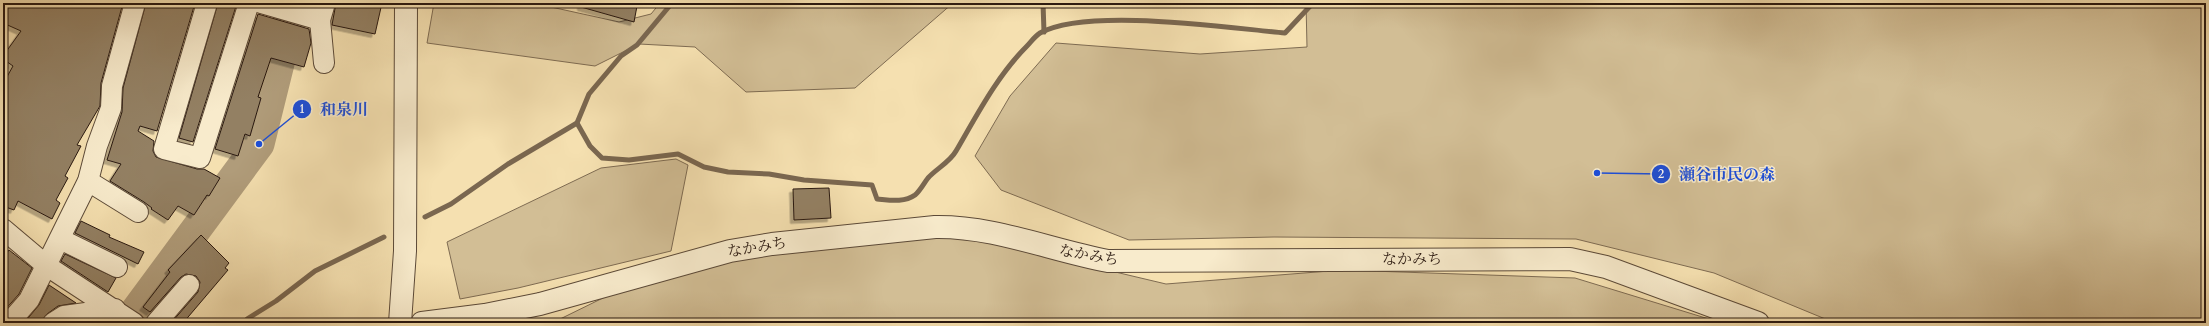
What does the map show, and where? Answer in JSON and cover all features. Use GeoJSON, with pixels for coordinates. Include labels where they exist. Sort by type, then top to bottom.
{"type":"FeatureCollection","features":[{"type":"Feature","properties":{"kind":"street"},"geometry":{"type":"LineString","coordinates":[[9,323],[29,300],[88,181],[97,146],[111,108],[112,86],[135,3]]}},
{"type":"Feature","properties":{"kind":"street"},"geometry":{"type":"LineString","coordinates":[[207,3],[164,149],[200,158],[249,3]]}},
{"type":"Feature","properties":{"kind":"street"},"geometry":{"type":"LineString","coordinates":[[261,3],[289,10],[323,11],[324,63]]}},
{"type":"Feature","properties":{"kind":"street"},"geometry":{"type":"LineString","coordinates":[[400,323],[405,251],[406,3]]}},
{"type":"Feature","properties":{"kind":"street"},"geometry":{"type":"LineString","coordinates":[[88,181],[138,212]]}},
{"type":"Feature","properties":{"kind":"street","name":"なかみち"},"geometry":{"type":"LineString","coordinates":[[422,323],[485,315],[540,304],[730,251],[772,244],[935,227],[959,227],[990,231],[1075,254],[1108,261],[1570,259],[1606,267],[1758,323]]}},
{"type":"Feature","properties":{"kind":"street"},"geometry":{"type":"LineString","coordinates":[[4,233],[46,266],[122,317]]}},
{"type":"Feature","properties":{"kind":"street"},"geometry":{"type":"LineString","coordinates":[[60,239],[117,266]]}},
{"type":"Feature","properties":{"kind":"street"},"geometry":{"type":"LineString","coordinates":[[156,323],[189,285]]}},
{"type":"Feature","properties":{"kind":"street"},"geometry":{"type":"LineString","coordinates":[[52,323],[64,316],[122,317]]}},
{"type":"Feature","properties":{"kind":"shaded area"},"geometry":{"type":"Polygon","coordinates":[[[434,3],[533,3],[619,22],[651,14],[660,3],[953,3],[855,88],[746,92],[695,47],[639,44],[595,66],[427,43],[434,3]]]}},
{"type":"Feature","properties":{"kind":"shaded area"},"geometry":{"type":"Polygon","coordinates":[[[1306,3],[2206,3],[2206,323],[1835,323],[1714,273],[1576,239],[1274,237],[1129,240],[1001,190],[975,156],[1010,96],[1056,43],[1200,54],[1307,47],[1306,3]]]}},
{"type":"Feature","properties":{"kind":"shaded area"},"geometry":{"type":"Polygon","coordinates":[[[676,159],[688,165],[671,251],[518,288],[460,299],[447,242],[601,168],[676,159]]]}},
{"type":"Feature","properties":{"kind":"shaded area"},"geometry":{"type":"Polygon","coordinates":[[[955,234],[1166,284],[1342,270],[1575,278],[1722,323],[557,323],[556,321],[607,296],[724,258],[955,234]]]}},
{"type":"Feature","properties":{"kind":"building"},"geometry":{"type":"Polygon","coordinates":[[[3,3],[123,3],[101,83],[100,106],[77,145],[81,146],[65,176],[68,178],[56,200],[60,203],[52,219],[18,201],[14,210],[3,206],[3,84],[13,66],[3,59],[3,56],[21,31],[3,23],[3,3]]]}},
{"type":"Feature","properties":{"kind":"building"},"geometry":{"type":"Polygon","coordinates":[[[146,3],[195,3],[157,131],[140,126],[138,131],[154,141],[153,151],[156,157],[197,169],[204,169],[220,178],[209,196],[207,195],[194,215],[178,206],[168,220],[151,209],[152,208],[144,202],[110,181],[121,164],[107,160],[122,112],[123,88],[146,3]]]}},
{"type":"Feature","properties":{"kind":"building"},"geometry":{"type":"Polygon","coordinates":[[[218,3],[237,3],[193,142],[179,138],[218,3]]]}},
{"type":"Feature","properties":{"kind":"building"},"geometry":{"type":"Polygon","coordinates":[[[336,3],[382,3],[375,34],[332,25],[336,3]]]}},
{"type":"Feature","properties":{"kind":"building"},"geometry":{"type":"Polygon","coordinates":[[[581,3],[624,3],[637,6],[634,22],[581,7],[581,3]]]}},
{"type":"Feature","properties":{"kind":"building"},"geometry":{"type":"Polygon","coordinates":[[[258,14],[309,29],[311,43],[304,67],[271,58],[258,97],[261,98],[250,136],[245,134],[238,156],[215,149],[258,14]]]}},
{"type":"Feature","properties":{"kind":"building"},"geometry":{"type":"Polygon","coordinates":[[[829,188],[831,218],[794,220],[793,189],[829,188]]]}},
{"type":"Feature","properties":{"kind":"building"},"geometry":{"type":"Polygon","coordinates":[[[81,221],[110,235],[109,237],[144,252],[138,264],[75,233],[81,221]]]}},
{"type":"Feature","properties":{"kind":"building"},"geometry":{"type":"Polygon","coordinates":[[[201,235],[229,263],[225,268],[228,270],[183,323],[171,323],[198,292],[200,282],[196,276],[186,274],[181,277],[150,312],[143,307],[170,272],[168,270],[201,235]]]}},
{"type":"Feature","properties":{"kind":"building"},"geometry":{"type":"Polygon","coordinates":[[[9,250],[32,268],[19,294],[3,312],[3,258],[9,250]]]}},
{"type":"Feature","properties":{"kind":"building"},"geometry":{"type":"Polygon","coordinates":[[[65,254],[116,278],[108,292],[61,261],[65,254]]]}},
{"type":"Feature","properties":{"kind":"building"},"geometry":{"type":"Polygon","coordinates":[[[49,285],[76,303],[58,306],[47,314],[42,321],[24,323],[39,305],[49,285]]]}},
{"type":"Feature","properties":{"kind":"waterway"},"geometry":{"type":"LineString","coordinates":[[130,323],[135,312],[259,144],[294,3]]}},
{"type":"Feature","properties":{"kind":"waterway"},"geometry":{"type":"LineString","coordinates":[[425,217],[451,204],[508,164],[577,123],[589,94],[621,56],[637,45],[672,3]]}},
{"type":"Feature","properties":{"kind":"waterway"},"geometry":{"type":"LineString","coordinates":[[1043,3],[1044,32]]}},
{"type":"Feature","properties":{"kind":"waterway"},"geometry":{"type":"LineString","coordinates":[[577,123],[590,146],[602,158],[629,160],[678,154],[704,167],[728,172],[769,174],[804,180],[872,185],[877,199],[901,200],[911,198],[915,195],[928,178],[953,155],[1006,70],[1040,33],[1062,25],[1091,21],[1124,20],[1159,21],[1285,33],[1313,3]]}},
{"type":"Feature","properties":{"kind":"waterway"},"geometry":{"type":"LineString","coordinates":[[245,323],[247,319],[276,301],[315,271],[384,237]]}},
{"type":"Feature","properties":{"kind":"place","name":"和泉川"},"geometry":{"type":"Point","coordinates":[259,144]}},
{"type":"Feature","properties":{"kind":"place","name":"瀬谷市民の森"},"geometry":{"type":"Point","coordinates":[1597,173]}}]}
